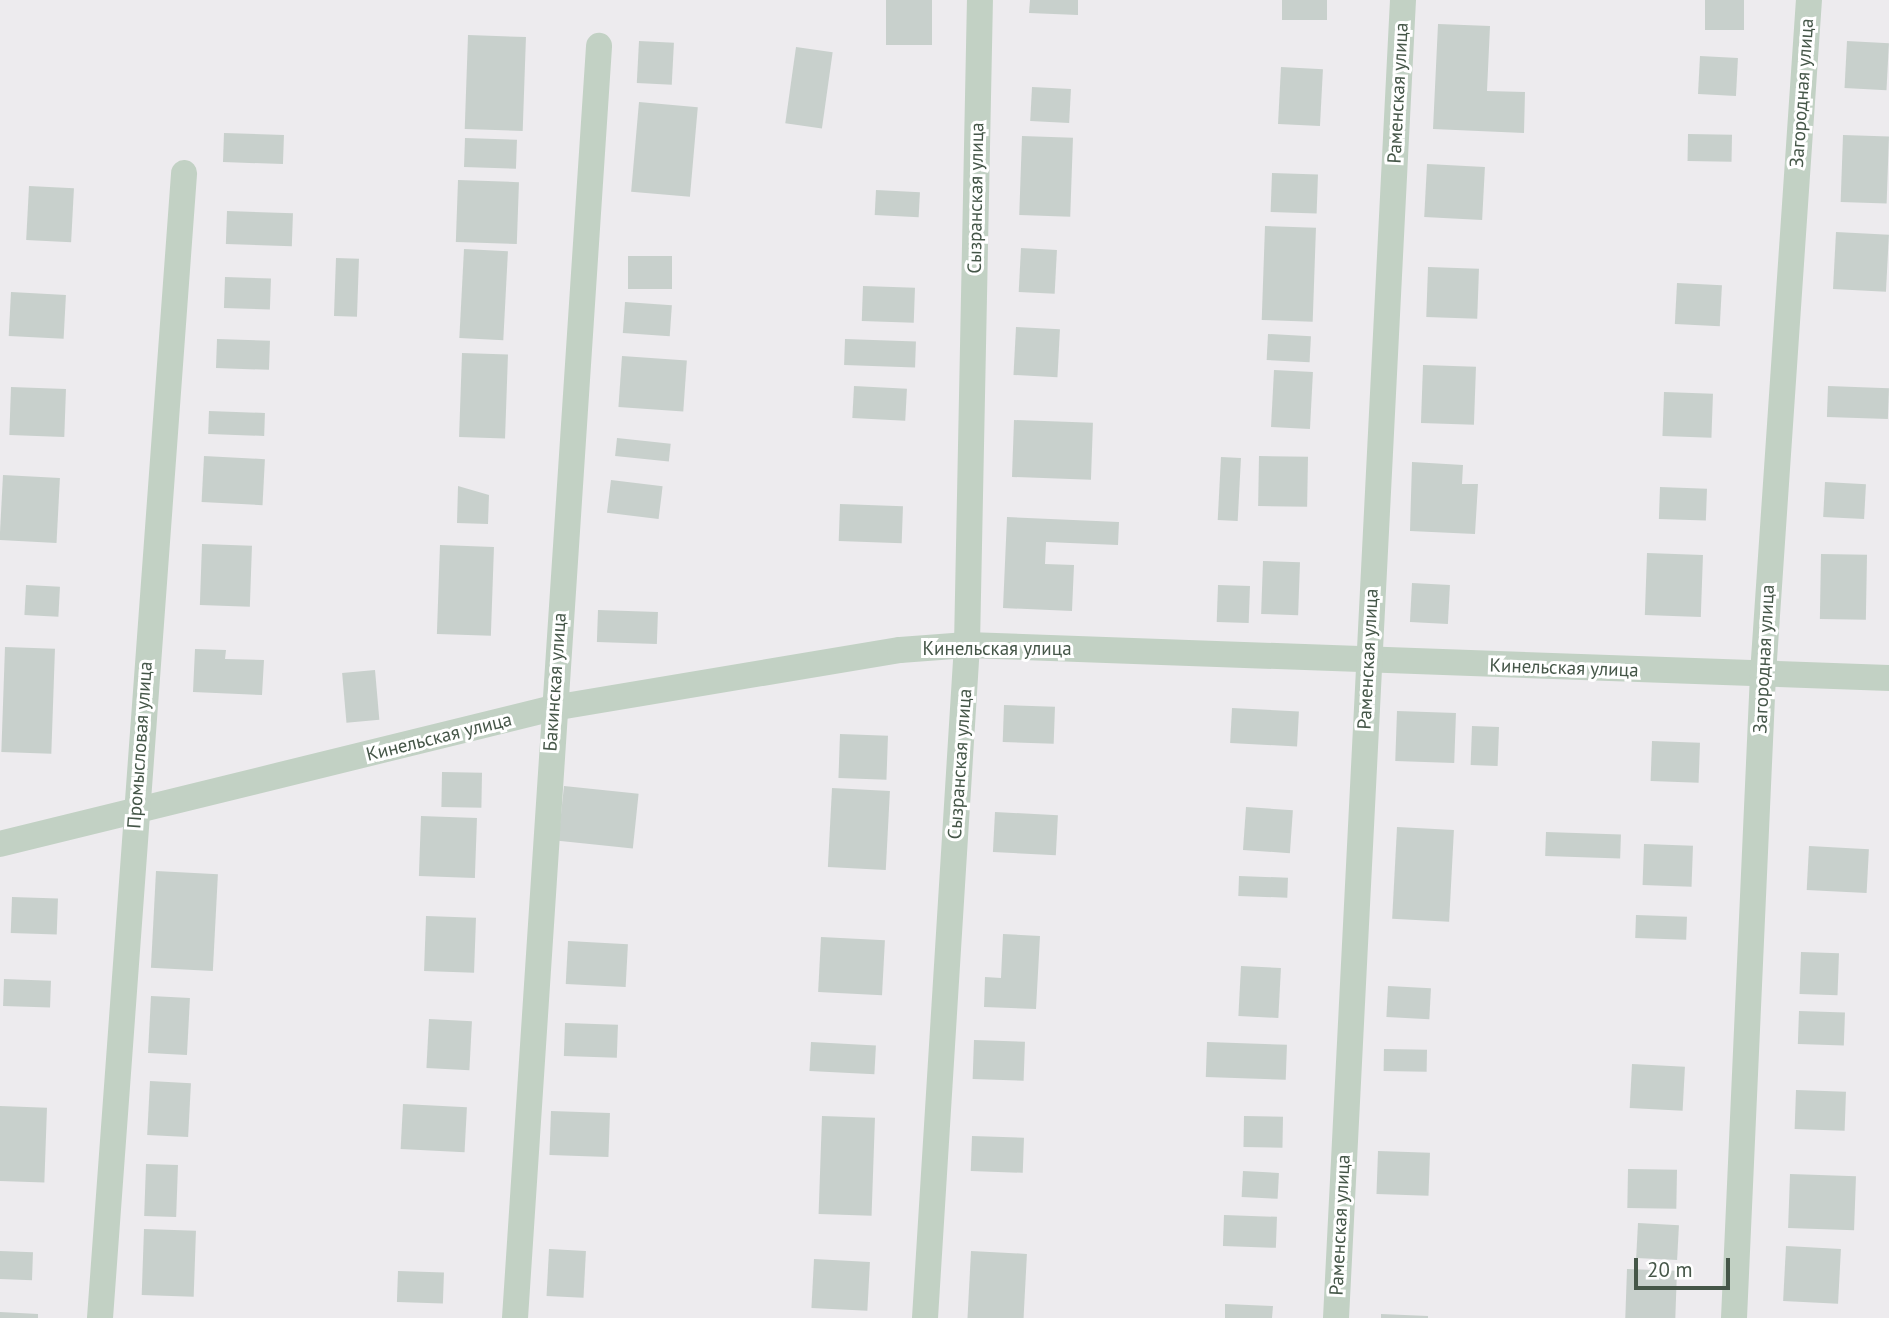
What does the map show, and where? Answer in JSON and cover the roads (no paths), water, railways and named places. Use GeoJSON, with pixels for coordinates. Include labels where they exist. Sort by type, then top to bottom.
{"type":"FeatureCollection","features":[{"type":"Feature","properties":{"kind":"street","name":"Сызранская улица"},"geometry":{"type":"LineString","coordinates":[[925,1318],[968,645],[980,0]]}},
{"type":"Feature","properties":{"kind":"street","name":"Раменская улица"},"geometry":{"type":"LineString","coordinates":[[1336,1318],[1403,0]]}},
{"type":"Feature","properties":{"kind":"street","name":"Загородная улица"},"geometry":{"type":"LineString","coordinates":[[1734,1318],[1762,674],[1809,0]]}},
{"type":"Feature","properties":{"kind":"street","name":"Бакинская улица"},"geometry":{"type":"LineString","coordinates":[[515,1318],[552,708],[599,46]]}},
{"type":"Feature","properties":{"kind":"street","name":"Промысловая улица"},"geometry":{"type":"LineString","coordinates":[[100,1318],[134,814],[184,173]]}},
{"type":"Feature","properties":{"kind":"street","name":"Кинельская улица"},"geometry":{"type":"LineString","coordinates":[[0,844],[134,814],[552,708],[900,650],[968,645],[1368,662],[1889,678]]}}]}
